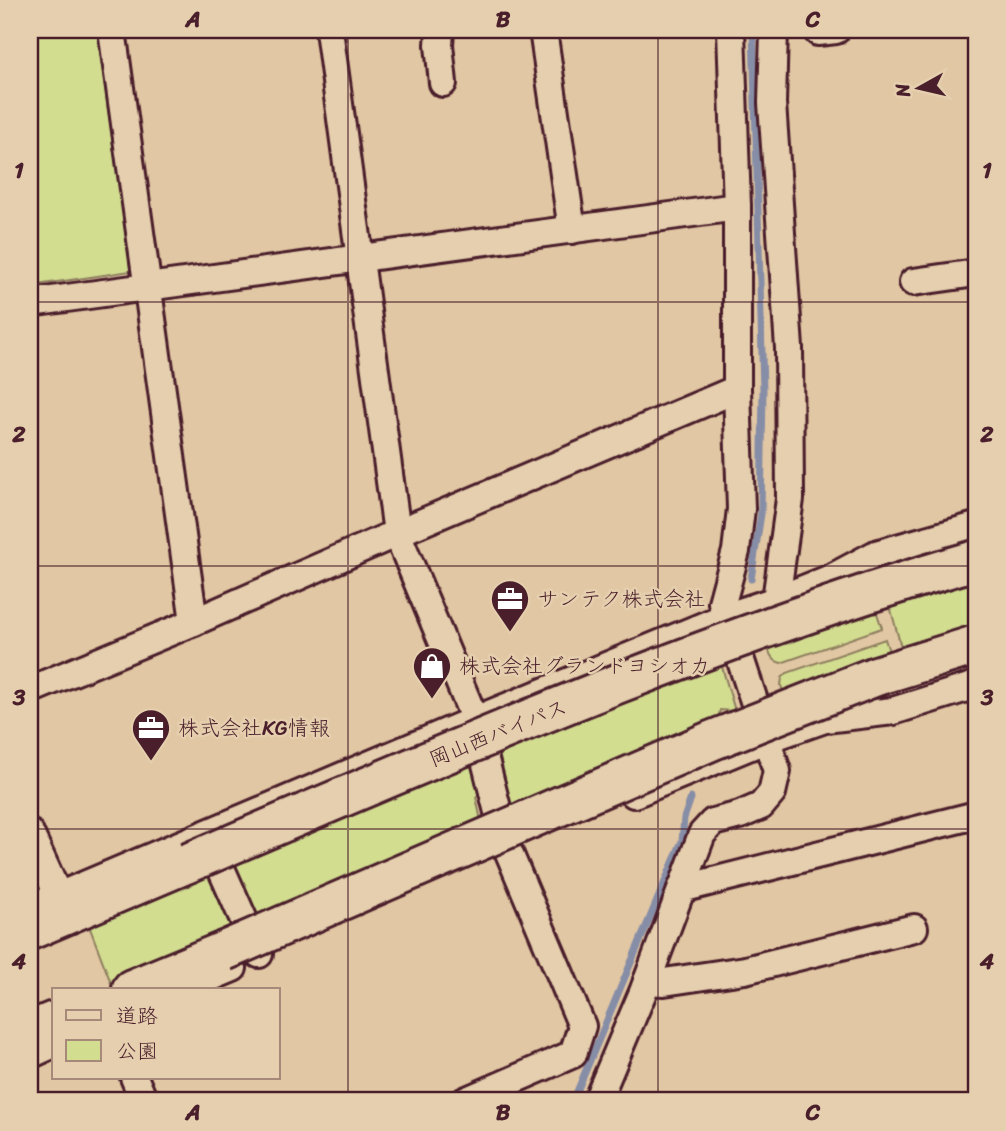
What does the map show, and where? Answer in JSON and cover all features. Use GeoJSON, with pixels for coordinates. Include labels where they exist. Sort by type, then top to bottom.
{"type":"FeatureCollection","features":[{"type":"Feature","properties":{"kind":"highway","name":"岡山西バイパス"},"geometry":{"type":"LineString","coordinates":[[30,930],[197,848],[719,645],[896,584],[976,560]]}},
{"type":"Feature","properties":{"kind":"highway"},"geometry":{"type":"LineString","coordinates":[[135,988],[242,954],[713,740],[876,676],[976,645]]}},
{"type":"Feature","properties":{"kind":"highway"},"geometry":{"type":"LineString","coordinates":[[30,1031],[52,1022]]}},
{"type":"Feature","properties":{"kind":"street"},"geometry":{"type":"LineString","coordinates":[[112,30],[194,622]]}},
{"type":"Feature","properties":{"kind":"street"},"geometry":{"type":"LineString","coordinates":[[329,30],[397,533],[475,720],[507,848],[582,1026],[573,1054],[466,1101]]}},
{"type":"Feature","properties":{"kind":"street"},"geometry":{"type":"LineString","coordinates":[[440,30],[443,83]]}},
{"type":"Feature","properties":{"kind":"street"},"geometry":{"type":"LineString","coordinates":[[543,30],[572,230]]}},
{"type":"Feature","properties":{"kind":"street"},"geometry":{"type":"LineString","coordinates":[[597,1101],[647,981],[702,834],[713,822],[761,806],[772,793],[777,771],[722,603],[736,551],[741,509],[737,390],[737,207],[731,30]]}},
{"type":"Feature","properties":{"kind":"street"},"geometry":{"type":"LineString","coordinates":[[774,30],[772,103],[789,361],[790,499],[776,600]]}},
{"type":"Feature","properties":{"kind":"street"},"geometry":{"type":"LineString","coordinates":[[30,303],[737,207]]}},
{"type":"Feature","properties":{"kind":"street"},"geometry":{"type":"LineString","coordinates":[[913,282],[976,273]]}},
{"type":"Feature","properties":{"kind":"street"},"geometry":{"type":"LineString","coordinates":[[30,690],[737,390]]}},
{"type":"Feature","properties":{"kind":"street"},"geometry":{"type":"LineString","coordinates":[[30,908],[58,895],[197,848],[475,720],[726,617],[831,578],[876,554],[976,526]]}},
{"type":"Feature","properties":{"kind":"street"},"geometry":{"type":"LineString","coordinates":[[185,988],[242,954],[507,848],[765,740],[825,719],[893,711],[976,685]]}},
{"type":"Feature","properties":{"kind":"street"},"geometry":{"type":"LineString","coordinates":[[681,889],[976,815]]}},
{"type":"Feature","properties":{"kind":"street"},"geometry":{"type":"LineString","coordinates":[[30,833],[58,895]]}},
{"type":"Feature","properties":{"kind":"street"},"geometry":{"type":"LineString","coordinates":[[197,848],[242,954]]}},
{"type":"Feature","properties":{"kind":"street"},"geometry":{"type":"LineString","coordinates":[[647,981],[664,982],[745,970],[914,928]]}},
{"type":"Feature","properties":{"kind":"street"},"geometry":{"type":"LineString","coordinates":[[30,1055],[52,1045]]}},
{"type":"Feature","properties":{"kind":"street"},"geometry":{"type":"LineString","coordinates":[[134,1078],[144,1101]]}},
{"type":"Feature","properties":{"kind":"green space"},"geometry":{"type":"Polygon","coordinates":[[[30,30],[97,30],[131,271],[30,286],[30,30]]]}},
{"type":"Feature","properties":{"kind":"green space"},"geometry":{"type":"Polygon","coordinates":[[[976,569],[976,636],[904,658],[887,595],[976,569]]]}},
{"type":"Feature","properties":{"kind":"green space"},"geometry":{"type":"Polygon","coordinates":[[[873,602],[882,628],[781,663],[774,660],[770,654],[766,639],[873,602]]]}},
{"type":"Feature","properties":{"kind":"green space"},"geometry":{"type":"Polygon","coordinates":[[[885,639],[892,661],[785,700],[781,685],[782,678],[787,673],[885,639]]]}},
{"type":"Feature","properties":{"kind":"green space"},"geometry":{"type":"Polygon","coordinates":[[[720,660],[735,711],[720,710],[718,721],[511,809],[496,749],[720,660]]]}},
{"type":"Feature","properties":{"kind":"green space"},"geometry":{"type":"Polygon","coordinates":[[[475,756],[481,792],[476,797],[480,816],[487,817],[257,919],[232,862],[475,756]]]}},
{"type":"Feature","properties":{"kind":"green space"},"geometry":{"type":"Polygon","coordinates":[[[210,872],[234,929],[111,983],[88,923],[210,872]]]}},
{"type":"Feature","properties":{"kind":"waterway"},"geometry":{"type":"LineString","coordinates":[[751,579],[761,514],[763,390],[753,30]]}},
{"type":"Feature","properties":{"kind":"waterway"},"geometry":{"type":"LineString","coordinates":[[573,1101],[682,841],[684,818],[691,798]]}},
{"type":"Feature","properties":{"kind":"place","name":"サンテク株式会社"},"geometry":{"type":"Point","coordinates":[510,633]}},
{"type":"Feature","properties":{"kind":"place","name":"株式会社グランドヨシオカ"},"geometry":{"type":"Point","coordinates":[432,700]}},
{"type":"Feature","properties":{"kind":"place","name":"株式会社KG情報"},"geometry":{"type":"Point","coordinates":[151,762]}}]}
